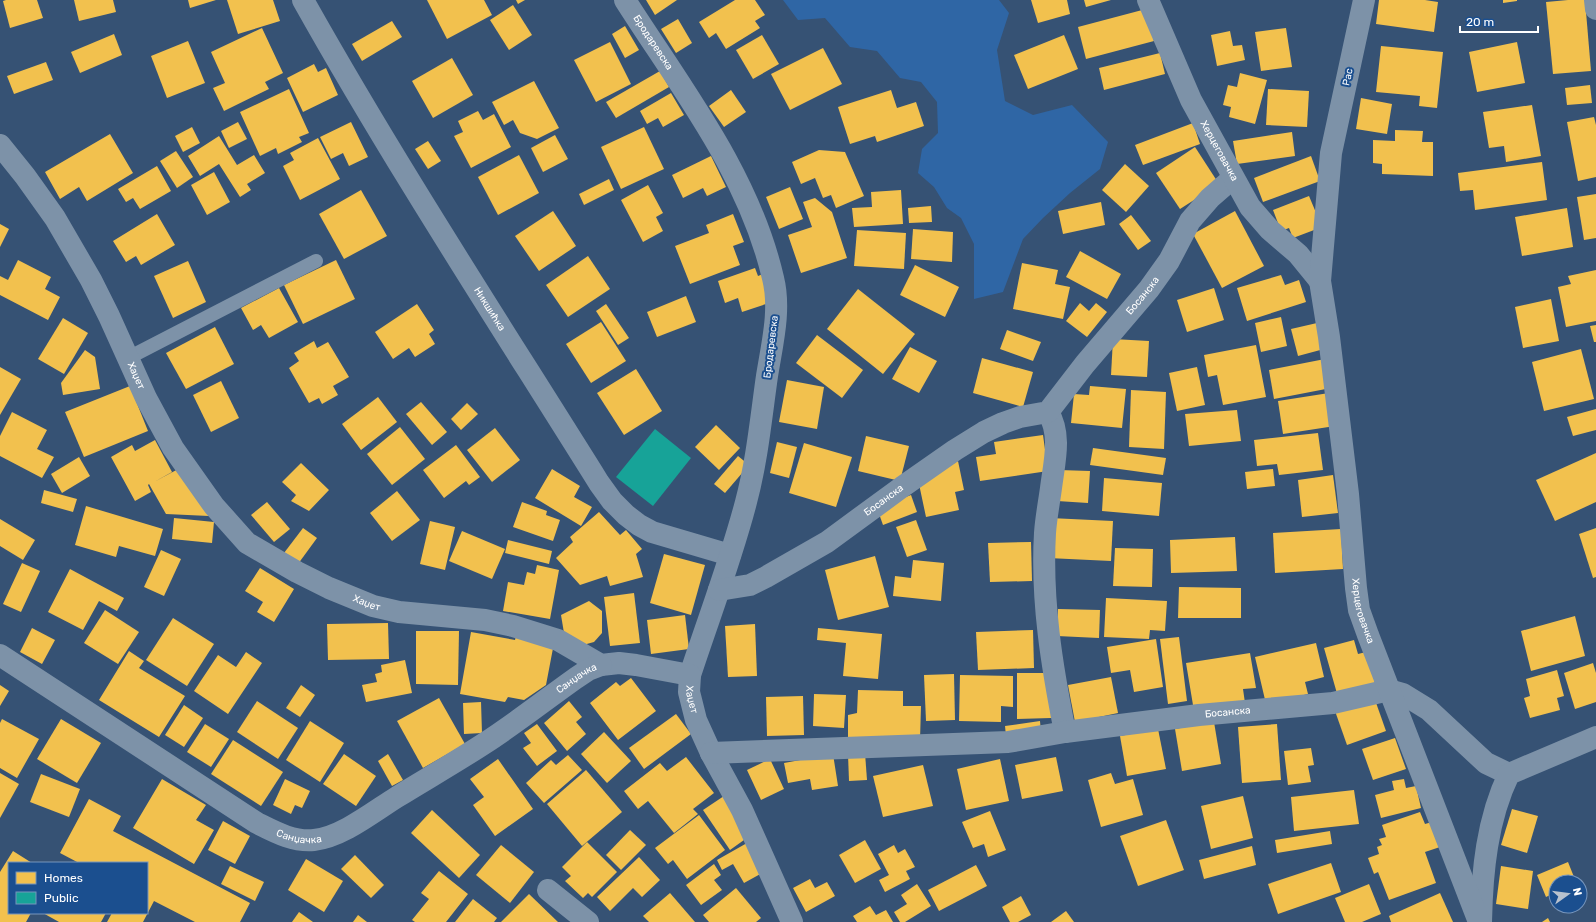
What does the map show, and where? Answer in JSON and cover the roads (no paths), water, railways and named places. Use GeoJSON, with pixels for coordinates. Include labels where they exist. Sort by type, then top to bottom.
{"type":"FeatureCollection","features":[{"type":"Feature","properties":{"kind":"street","name":"Никшићка"},"geometry":{"type":"LineString","coordinates":[[303,0],[344,74],[405,173],[594,476],[612,501],[626,515],[639,525],[652,532],[730,555]]}},
{"type":"Feature","properties":{"kind":"street","name":"Бродаревска"},"geometry":{"type":"LineString","coordinates":[[625,0],[724,153],[742,189],[754,219],[774,280],[776,300],[775,326],[753,473],[747,500],[719,590],[690,675]]}},
{"type":"Feature","properties":{"kind":"street","name":"Херцеговачка"},"geometry":{"type":"LineString","coordinates":[[1148,0],[1191,100],[1250,207],[1270,230],[1298,254],[1320,281]]}},
{"type":"Feature","properties":{"kind":"street","name":"Рас"},"geometry":{"type":"LineString","coordinates":[[1331,153],[1364,0]]}},
{"type":"Feature","properties":{"kind":"street"},"geometry":{"type":"LineString","coordinates":[[1595,0],[1596,9]]}},
{"type":"Feature","properties":{"kind":"street","name":"Хаџет"},"geometry":{"type":"LineString","coordinates":[[0,145],[41,198],[70,243],[103,304],[146,398],[173,448],[214,506],[248,543],[297,572],[329,588],[373,606],[406,613],[485,620],[513,626],[558,640],[601,665],[619,663],[636,664],[690,675],[689,692],[696,720],[711,753],[742,810],[792,922]]}},
{"type":"Feature","properties":{"kind":"street","name":"Херцеговачка"},"geometry":{"type":"LineString","coordinates":[[1331,153],[1320,281],[1329,337],[1348,486],[1356,588],[1360,610],[1389,690],[1480,922]]}},
{"type":"Feature","properties":{"kind":"street","name":"Босанска"},"geometry":{"type":"LineString","coordinates":[[719,590],[750,585],[809,553],[827,542],[949,454],[984,432],[1020,417],[1048,412],[1085,364],[1149,289],[1169,261],[1190,221],[1210,198],[1233,178]]}},
{"type":"Feature","properties":{"kind":"street"},"geometry":{"type":"LineString","coordinates":[[1048,412],[1056,429],[1057,446],[1045,533],[1046,591],[1051,647],[1066,732]]}},
{"type":"Feature","properties":{"kind":"street","name":"Санџачка"},"geometry":{"type":"LineString","coordinates":[[0,655],[257,823],[282,835],[304,840],[324,838],[350,827],[484,744],[576,678],[601,665]]}},
{"type":"Feature","properties":{"kind":"street","name":"Босанска"},"geometry":{"type":"LineString","coordinates":[[711,753],[1008,742],[1066,732],[1199,715],[1333,702],[1389,690]]}},
{"type":"Feature","properties":{"kind":"street"},"geometry":{"type":"LineString","coordinates":[[1389,690],[1403,694],[1429,710],[1486,763],[1509,774]]}},
{"type":"Feature","properties":{"kind":"street"},"geometry":{"type":"LineString","coordinates":[[1480,922],[1481,888],[1489,838],[1499,794],[1509,774],[1596,737]]}},
{"type":"Feature","properties":{"kind":"street"},"geometry":{"type":"LineString","coordinates":[[548,890],[588,922]]}},
{"type":"Feature","properties":{"kind":"lane"},"geometry":{"type":"LineString","coordinates":[[128,358],[316,261]]}}]}
